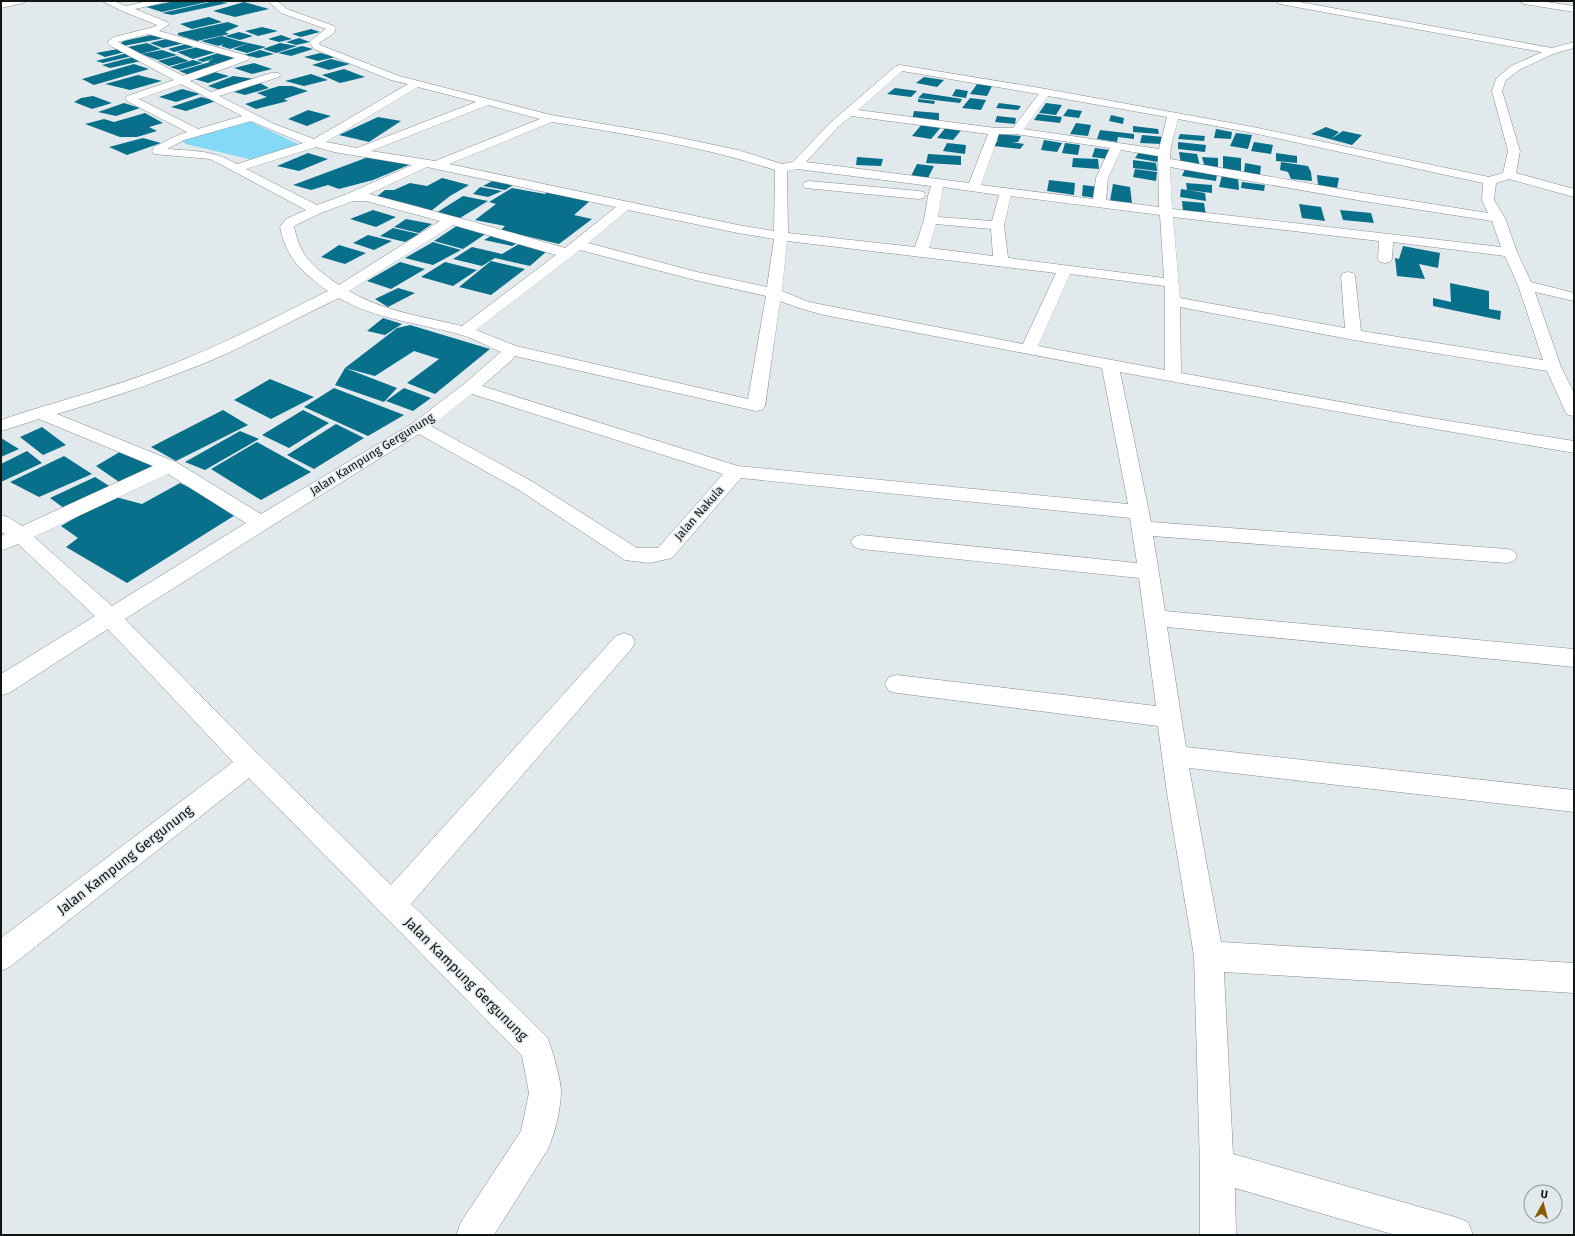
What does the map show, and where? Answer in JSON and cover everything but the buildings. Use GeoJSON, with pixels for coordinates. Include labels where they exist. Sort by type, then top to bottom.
{"type":"FeatureCollection","features":[{"type":"Feature","properties":{"kind":"street"},"geometry":{"type":"LineString","coordinates":[[1,5],[21,1]]}},
{"type":"Feature","properties":{"kind":"street"},"geometry":{"type":"LineString","coordinates":[[106,1],[164,24],[162,27],[124,37],[112,42],[251,117],[286,133],[316,143],[431,164],[722,226],[781,236],[921,251],[1172,283]]}},
{"type":"Feature","properties":{"kind":"street"},"geometry":{"type":"LineString","coordinates":[[125,9],[159,1]]}},
{"type":"Feature","properties":{"kind":"street"},"geometry":{"type":"LineString","coordinates":[[272,1],[284,11],[331,28],[330,32],[314,42],[317,47],[384,74],[416,84],[551,118],[675,140],[738,154],[781,168],[797,165],[1006,192],[1099,202],[1166,212],[1510,252]]}},
{"type":"Feature","properties":{"kind":"street"},"geometry":{"type":"LineString","coordinates":[[1280,1],[1552,51]]}},
{"type":"Feature","properties":{"kind":"street"},"geometry":{"type":"LineString","coordinates":[[1524,1],[1574,9]]}},
{"type":"Feature","properties":{"kind":"street"},"geometry":{"type":"LineString","coordinates":[[147,31],[245,58],[134,96],[131,99],[196,133]]}},
{"type":"Feature","properties":{"kind":"street"},"geometry":{"type":"LineString","coordinates":[[1509,175],[1514,152],[1497,91],[1502,79],[1515,68],[1552,51],[1574,45]]}},
{"type":"Feature","properties":{"kind":"street"},"geometry":{"type":"LineString","coordinates":[[797,165],[834,126],[900,68],[1046,92],[1253,130],[1490,181],[1509,175],[1574,193]]}},
{"type":"Feature","properties":{"kind":"street"},"geometry":{"type":"LineString","coordinates":[[210,96],[275,75]]}},
{"type":"Feature","properties":{"kind":"street"},"geometry":{"type":"LineString","coordinates":[[236,168],[316,143],[416,84]]}},
{"type":"Feature","properties":{"kind":"street"},"geometry":{"type":"LineString","coordinates":[[1016,131],[1046,92]]}},
{"type":"Feature","properties":{"kind":"street"},"geometry":{"type":"LineString","coordinates":[[360,151],[486,102]]}},
{"type":"Feature","properties":{"kind":"street"},"geometry":{"type":"LineString","coordinates":[[849,112],[995,130],[1016,131],[1116,147],[1164,158],[1363,197],[1498,218]]}},
{"type":"Feature","properties":{"kind":"street"},"geometry":{"type":"LineString","coordinates":[[1173,116],[1164,158],[1166,212],[1172,283],[1173,376]]}},
{"type":"Feature","properties":{"kind":"street"},"geometry":{"type":"LineString","coordinates":[[251,117],[167,143],[161,146],[158,150],[167,153],[211,156],[220,159],[316,210]]}},
{"type":"Feature","properties":{"kind":"street"},"geometry":{"type":"LineString","coordinates":[[551,118],[431,164],[352,197],[316,210],[291,222],[287,227],[296,255],[322,280],[341,294],[384,312],[465,331],[512,350],[756,406],[774,293],[781,236],[781,168]]}},
{"type":"Feature","properties":{"kind":"street"},"geometry":{"type":"LineString","coordinates":[[974,187],[995,130]]}},
{"type":"Feature","properties":{"kind":"street"},"geometry":{"type":"LineString","coordinates":[[1099,202],[1102,178],[1116,147]]}},
{"type":"Feature","properties":{"kind":"street"},"geometry":{"type":"LineString","coordinates":[[1490,181],[1488,200],[1498,218],[1510,252],[1525,285],[1553,366],[1574,411]]}},
{"type":"Feature","properties":{"kind":"street"},"geometry":{"type":"LineString","coordinates":[[921,251],[931,220],[934,196],[938,183]]}},
{"type":"Feature","properties":{"kind":"street"},"geometry":{"type":"LineString","coordinates":[[809,185],[934,196]]}},
{"type":"Feature","properties":{"kind":"street"},"geometry":{"type":"LineString","coordinates":[[1001,261],[997,224],[1006,192]]}},
{"type":"Feature","properties":{"kind":"street"},"geometry":{"type":"LineString","coordinates":[[352,197],[367,197],[407,209],[572,249],[652,264],[695,276],[774,293],[804,305],[817,308],[1110,365],[1418,421],[1574,447]]}},
{"type":"Feature","properties":{"kind":"street"},"geometry":{"type":"LineString","coordinates":[[465,331],[626,206]]}},
{"type":"Feature","properties":{"kind":"street"},"geometry":{"type":"LineString","coordinates":[[1,426],[165,374],[221,350],[338,292],[451,220]]}},
{"type":"Feature","properties":{"kind":"street"},"geometry":{"type":"LineString","coordinates":[[931,220],[997,224]]}},
{"type":"Feature","properties":{"kind":"street"},"geometry":{"type":"LineString","coordinates":[[1385,259],[1386,237]]}},
{"type":"Feature","properties":{"kind":"street"},"geometry":{"type":"LineString","coordinates":[[1029,349],[1065,269]]}},
{"type":"Feature","properties":{"kind":"street"},"geometry":{"type":"LineString","coordinates":[[1348,276],[1354,334]]}},
{"type":"Feature","properties":{"kind":"street"},"geometry":{"type":"LineString","coordinates":[[1525,285],[1574,297]]}},
{"type":"Feature","properties":{"kind":"street"},"geometry":{"type":"LineString","coordinates":[[1172,301],[1354,334],[1553,366]]}},
{"type":"Feature","properties":{"kind":"street","name":"Jalan Kampung Gergunung"},"geometry":{"type":"LineString","coordinates":[[1,686],[261,523],[419,427],[470,388],[505,358],[512,350]]}},
{"type":"Feature","properties":{"kind":"street"},"geometry":{"type":"LineString","coordinates":[[1110,365],[1141,520],[1175,756],[1209,956],[1217,1166],[1218,1235]]}},
{"type":"Feature","properties":{"kind":"street","name":"Jalan Nakula"},"geometry":{"type":"LineString","coordinates":[[419,427],[526,486],[632,555],[644,557],[655,557],[665,552],[736,472],[470,388]]}},
{"type":"Feature","properties":{"kind":"street"},"geometry":{"type":"LineString","coordinates":[[39,413],[169,466],[261,523]]}},
{"type":"Feature","properties":{"kind":"street"},"geometry":{"type":"LineString","coordinates":[[1,544],[19,534],[169,466]]}},
{"type":"Feature","properties":{"kind":"street"},"geometry":{"type":"LineString","coordinates":[[736,472],[1141,520],[1508,556]]}},
{"type":"Feature","properties":{"kind":"street","name":"Jalan Kampung Gergunung"},"geometry":{"type":"LineString","coordinates":[[1,522],[19,534],[110,617],[250,763],[536,1048],[545,1093],[536,1137],[476,1234]]}},
{"type":"Feature","properties":{"kind":"street"},"geometry":{"type":"LineString","coordinates":[[861,542],[1149,572]]}},
{"type":"Feature","properties":{"kind":"street"},"geometry":{"type":"LineString","coordinates":[[1156,618],[1574,658]]}},
{"type":"Feature","properties":{"kind":"street"},"geometry":{"type":"LineString","coordinates":[[392,905],[624,642]]}},
{"type":"Feature","properties":{"kind":"street"},"geometry":{"type":"LineString","coordinates":[[897,684],[1169,717]]}},
{"type":"Feature","properties":{"kind":"street"},"geometry":{"type":"LineString","coordinates":[[1175,756],[1574,800]]}},
{"type":"Feature","properties":{"kind":"street","name":"Jalan Kampung Gergunung"},"geometry":{"type":"LineString","coordinates":[[1,956],[250,763]]}},
{"type":"Feature","properties":{"kind":"street"},"geometry":{"type":"LineString","coordinates":[[1209,956],[1574,978]]}},
{"type":"Feature","properties":{"kind":"street"},"geometry":{"type":"LineString","coordinates":[[1217,1166],[1443,1233]]}},
{"type":"Feature","properties":{"kind":"shaded area"},"geometry":{"type":"Polygon","coordinates":[[[247,120],[300,145],[253,160],[186,144],[182,141],[208,130],[247,120]]]}}]}
